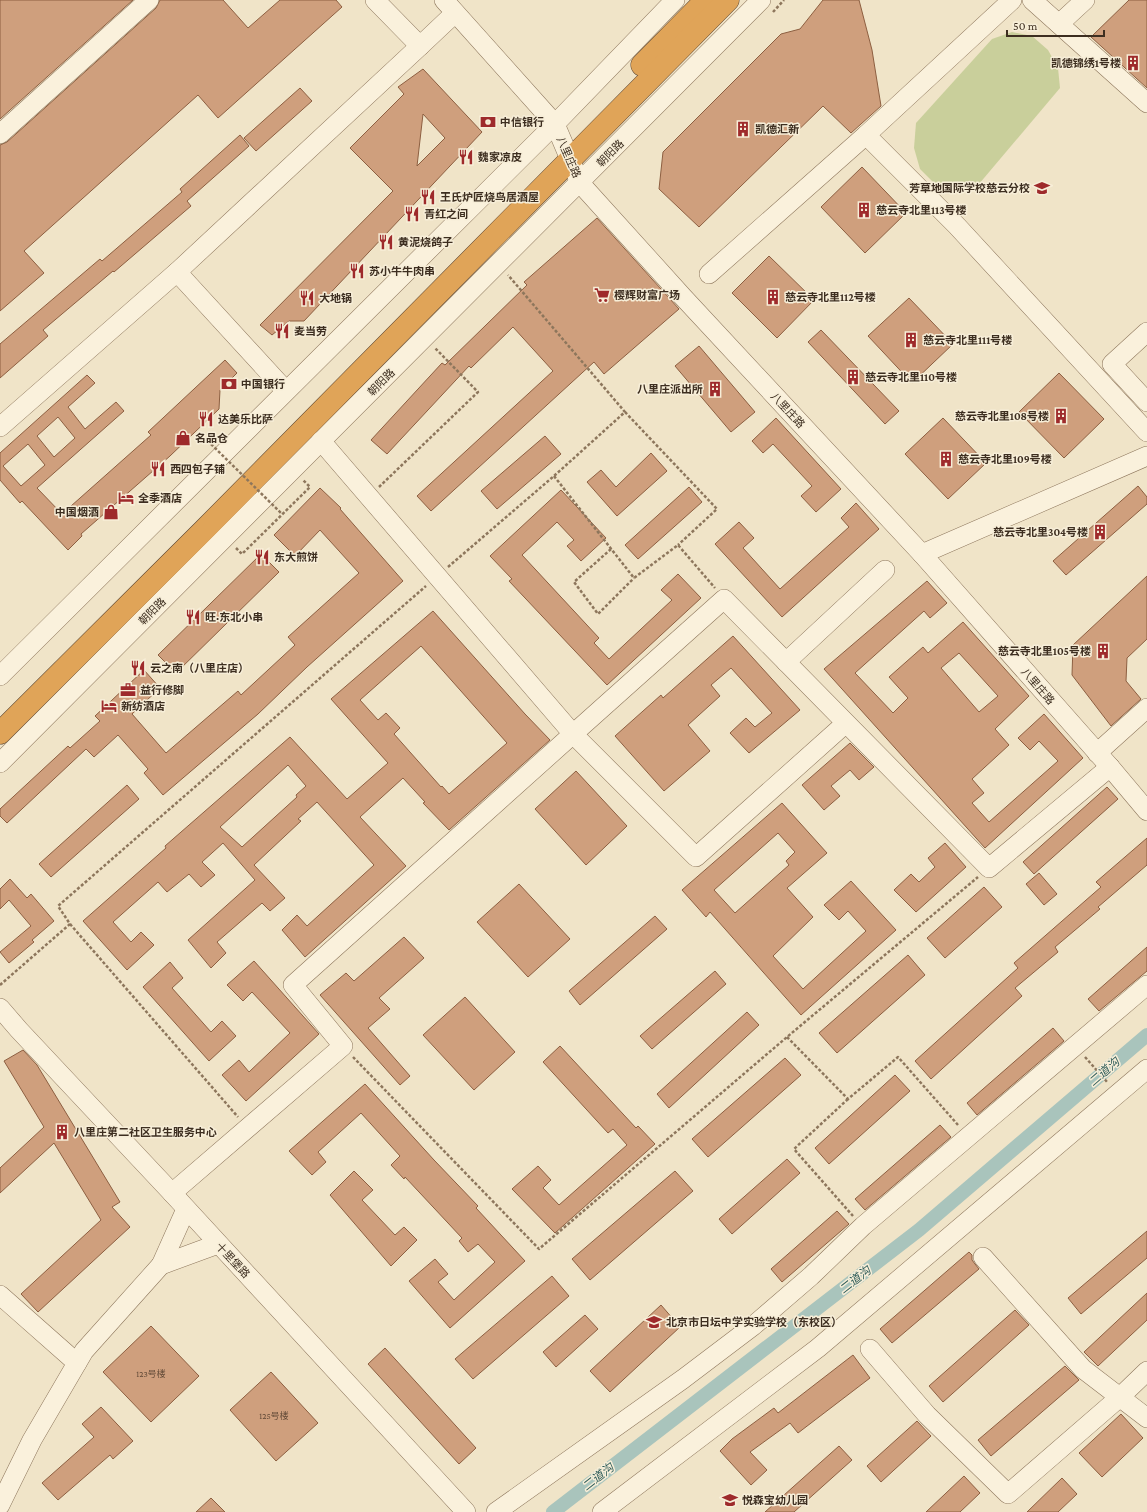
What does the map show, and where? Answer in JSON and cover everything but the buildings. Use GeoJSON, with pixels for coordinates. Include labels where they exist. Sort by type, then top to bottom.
{"type":"FeatureCollection","features":[{"type":"Feature","properties":{"kind":"highway","name":"朝阳路"},"geometry":{"type":"LineString","coordinates":[[0,733],[198,536],[567,152],[706,0]]}},
{"type":"Feature","properties":{"kind":"highway","name":"朝阳路"},"geometry":{"type":"LineString","coordinates":[[0,714],[567,152],[728,0]]}},
{"type":"Feature","properties":{"kind":"street"},"geometry":{"type":"LineString","coordinates":[[0,134],[149,0]]}},
{"type":"Feature","properties":{"kind":"street"},"geometry":{"type":"LineString","coordinates":[[375,0],[420,46]]}},
{"type":"Feature","properties":{"kind":"street"},"geometry":{"type":"LineString","coordinates":[[0,676],[555,124],[675,0]]}},
{"type":"Feature","properties":{"kind":"street","name":"朝阳路"},"geometry":{"type":"LineString","coordinates":[[0,763],[762,0]]}},
{"type":"Feature","properties":{"kind":"street"},"geometry":{"type":"LineString","coordinates":[[709,274],[866,136],[1012,0]]}},
{"type":"Feature","properties":{"kind":"street"},"geometry":{"type":"LineString","coordinates":[[1032,0],[1147,103]]}},
{"type":"Feature","properties":{"kind":"street"},"geometry":{"type":"LineString","coordinates":[[1059,24],[1085,0]]}},
{"type":"Feature","properties":{"kind":"street"},"geometry":{"type":"LineString","coordinates":[[0,427],[181,268],[420,46],[450,6]]}},
{"type":"Feature","properties":{"kind":"street","name":"八里庄路"},"geometry":{"type":"LineString","coordinates":[[450,6],[555,124],[580,183],[683,297],[922,554],[1147,811]]}},
{"type":"Feature","properties":{"kind":"street"},"geometry":{"type":"LineString","coordinates":[[866,136],[957,226],[1147,432]]}},
{"type":"Feature","properties":{"kind":"street"},"geometry":{"type":"LineString","coordinates":[[181,268],[289,388]]}},
{"type":"Feature","properties":{"kind":"street"},"geometry":{"type":"LineString","coordinates":[[1147,332],[1112,364],[1147,402]]}},
{"type":"Feature","properties":{"kind":"street"},"geometry":{"type":"LineString","coordinates":[[321,441],[573,734],[696,857],[846,723]]}},
{"type":"Feature","properties":{"kind":"street"},"geometry":{"type":"LineString","coordinates":[[922,554],[1147,456]]}},
{"type":"Feature","properties":{"kind":"street"},"geometry":{"type":"LineString","coordinates":[[786,662],[885,570]]}},
{"type":"Feature","properties":{"kind":"street"},"geometry":{"type":"LineString","coordinates":[[172,1193],[343,1046],[293,985],[724,599],[989,868],[1110,767]]}},
{"type":"Feature","properties":{"kind":"street"},"geometry":{"type":"LineString","coordinates":[[1097,753],[1147,708]]}},
{"type":"Feature","properties":{"kind":"street"},"geometry":{"type":"LineString","coordinates":[[496,1512],[677,1384],[752,1326],[811,1276],[863,1226],[1147,985]]}},
{"type":"Feature","properties":{"kind":"street","name":"十里堡路"},"geometry":{"type":"LineString","coordinates":[[0,1008],[466,1512]]}},
{"type":"Feature","properties":{"kind":"street"},"geometry":{"type":"LineString","coordinates":[[602,1512],[818,1348],[1147,1069]]}},
{"type":"Feature","properties":{"kind":"street"},"geometry":{"type":"LineString","coordinates":[[0,1504],[32,1440],[84,1350],[161,1265],[186,1209]]}},
{"type":"Feature","properties":{"kind":"street"},"geometry":{"type":"LineString","coordinates":[[161,1265],[218,1244]]}},
{"type":"Feature","properties":{"kind":"street"},"geometry":{"type":"LineString","coordinates":[[982,1257],[1084,1369],[1147,1418]]}},
{"type":"Feature","properties":{"kind":"street"},"geometry":{"type":"LineString","coordinates":[[0,1295],[77,1363]]}},
{"type":"Feature","properties":{"kind":"street"},"geometry":{"type":"LineString","coordinates":[[870,1349],[927,1415],[1008,1494],[1120,1397],[1147,1371]]}},
{"type":"Feature","properties":{"kind":"path"},"geometry":{"type":"LineString","coordinates":[[498,264],[625,412],[717,509],[678,545],[634,578],[598,614],[574,582],[611,549]]}},
{"type":"Feature","properties":{"kind":"path"},"geometry":{"type":"LineString","coordinates":[[369,497],[478,392],[424,338]]}},
{"type":"Feature","properties":{"kind":"path"},"geometry":{"type":"LineString","coordinates":[[248,1128],[70,924],[58,906],[554,476],[625,412]]}},
{"type":"Feature","properties":{"kind":"path"},"geometry":{"type":"LineString","coordinates":[[211,444],[282,514]]}},
{"type":"Feature","properties":{"kind":"path"},"geometry":{"type":"LineString","coordinates":[[554,476],[634,578]]}},
{"type":"Feature","properties":{"kind":"path"},"geometry":{"type":"LineString","coordinates":[[242,554],[310,487]]}},
{"type":"Feature","properties":{"kind":"path"},"geometry":{"type":"LineString","coordinates":[[678,545],[724,599]]}},
{"type":"Feature","properties":{"kind":"path"},"geometry":{"type":"LineString","coordinates":[[343,1046],[539,1249],[787,1037],[989,868]]}},
{"type":"Feature","properties":{"kind":"path"},"geometry":{"type":"LineString","coordinates":[[0,985],[70,924]]}},
{"type":"Feature","properties":{"kind":"path"},"geometry":{"type":"LineString","coordinates":[[787,1037],[848,1099]]}},
{"type":"Feature","properties":{"kind":"path"},"geometry":{"type":"LineString","coordinates":[[1075,1046],[1118,1095]]}},
{"type":"Feature","properties":{"kind":"path"},"geometry":{"type":"LineString","coordinates":[[863,1226],[794,1148],[848,1099],[898,1057],[969,1136]]}},
{"type":"Feature","properties":{"kind":"green space"},"geometry":{"type":"Polygon","coordinates":[[[1012,32],[1032,36],[1048,50],[1058,68],[1060,88],[979,184],[957,189],[936,185],[920,169],[914,148],[916,123],[992,39],[1012,32]]]}},
{"type":"Feature","properties":{"kind":"waterway","name":"二道沟"},"geometry":{"type":"LineString","coordinates":[[553,1512],[919,1230],[1147,1035]]}},
{"type":"Feature","properties":{"kind":"place","name":"凯德锦绣1号楼"},"geometry":{"type":"Point","coordinates":[1133,63]}},
{"type":"Feature","properties":{"kind":"place","name":"中信银行"},"geometry":{"type":"Point","coordinates":[488,122]}},
{"type":"Feature","properties":{"kind":"place","name":"凯德汇新"},"geometry":{"type":"Point","coordinates":[743,129]}},
{"type":"Feature","properties":{"kind":"place","name":"魏家凉皮"},"geometry":{"type":"Point","coordinates":[466,157]}},
{"type":"Feature","properties":{"kind":"place","name":"芳草地国际学校慈云分校"},"geometry":{"type":"Point","coordinates":[1042,188]}},
{"type":"Feature","properties":{"kind":"place","name":"王氏炉匠烧鸟居酒屋"},"geometry":{"type":"Point","coordinates":[428,197]}},
{"type":"Feature","properties":{"kind":"place","name":"慈云寺北里113号楼"},"geometry":{"type":"Point","coordinates":[864,210]}},
{"type":"Feature","properties":{"kind":"place","name":"青红之间"},"geometry":{"type":"Point","coordinates":[412,214]}},
{"type":"Feature","properties":{"kind":"place","name":"黄泥烧鸽子"},"geometry":{"type":"Point","coordinates":[386,242]}},
{"type":"Feature","properties":{"kind":"place","name":"苏小牛牛肉串"},"geometry":{"type":"Point","coordinates":[357,271]}},
{"type":"Feature","properties":{"kind":"place","name":"樱辉财富广场"},"geometry":{"type":"Point","coordinates":[602,295]}},
{"type":"Feature","properties":{"kind":"place","name":"慈云寺北里112号楼"},"geometry":{"type":"Point","coordinates":[773,297]}},
{"type":"Feature","properties":{"kind":"place","name":"大地锅"},"geometry":{"type":"Point","coordinates":[307,298]}},
{"type":"Feature","properties":{"kind":"place","name":"麦当劳"},"geometry":{"type":"Point","coordinates":[282,331]}},
{"type":"Feature","properties":{"kind":"place","name":"慈云寺北里111号楼"},"geometry":{"type":"Point","coordinates":[911,340]}},
{"type":"Feature","properties":{"kind":"place","name":"慈云寺北里110号楼"},"geometry":{"type":"Point","coordinates":[853,377]}},
{"type":"Feature","properties":{"kind":"place","name":"中国银行"},"geometry":{"type":"Point","coordinates":[229,384]}},
{"type":"Feature","properties":{"kind":"place","name":"八里庄派出所"},"geometry":{"type":"Point","coordinates":[715,389]}},
{"type":"Feature","properties":{"kind":"place","name":"慈云寺北里108号楼"},"geometry":{"type":"Point","coordinates":[1061,416]}},
{"type":"Feature","properties":{"kind":"place","name":"达美乐比萨"},"geometry":{"type":"Point","coordinates":[206,419]}},
{"type":"Feature","properties":{"kind":"place","name":"名品仓"},"geometry":{"type":"Point","coordinates":[183,438]}},
{"type":"Feature","properties":{"kind":"place","name":"慈云寺北里109号楼"},"geometry":{"type":"Point","coordinates":[946,459]}},
{"type":"Feature","properties":{"kind":"place","name":"西四包子铺"},"geometry":{"type":"Point","coordinates":[158,469]}},
{"type":"Feature","properties":{"kind":"place","name":"全季酒店"},"geometry":{"type":"Point","coordinates":[126,498]}},
{"type":"Feature","properties":{"kind":"place","name":"中国烟酒"},"geometry":{"type":"Point","coordinates":[111,512]}},
{"type":"Feature","properties":{"kind":"place","name":"慈云寺北里304号楼"},"geometry":{"type":"Point","coordinates":[1100,532]}},
{"type":"Feature","properties":{"kind":"place","name":"东大煎饼"},"geometry":{"type":"Point","coordinates":[262,557]}},
{"type":"Feature","properties":{"kind":"place","name":"旺·东北小串"},"geometry":{"type":"Point","coordinates":[193,617]}},
{"type":"Feature","properties":{"kind":"place","name":"慈云寺北里105号楼"},"geometry":{"type":"Point","coordinates":[1103,651]}},
{"type":"Feature","properties":{"kind":"place","name":"云之南（八里庄店）"},"geometry":{"type":"Point","coordinates":[138,668]}},
{"type":"Feature","properties":{"kind":"place","name":"益行修脚"},"geometry":{"type":"Point","coordinates":[128,690]}},
{"type":"Feature","properties":{"kind":"place","name":"新纺酒店"},"geometry":{"type":"Point","coordinates":[109,706]}},
{"type":"Feature","properties":{"kind":"place","name":"八里庄第二社区卫生服务中心"},"geometry":{"type":"Point","coordinates":[62,1132]}},
{"type":"Feature","properties":{"kind":"place","name":"北京市日坛中学实验学校（东校区）"},"geometry":{"type":"Point","coordinates":[654,1322]}},
{"type":"Feature","properties":{"kind":"place","name":"悦森宝幼儿园"},"geometry":{"type":"Point","coordinates":[730,1500]}}]}
